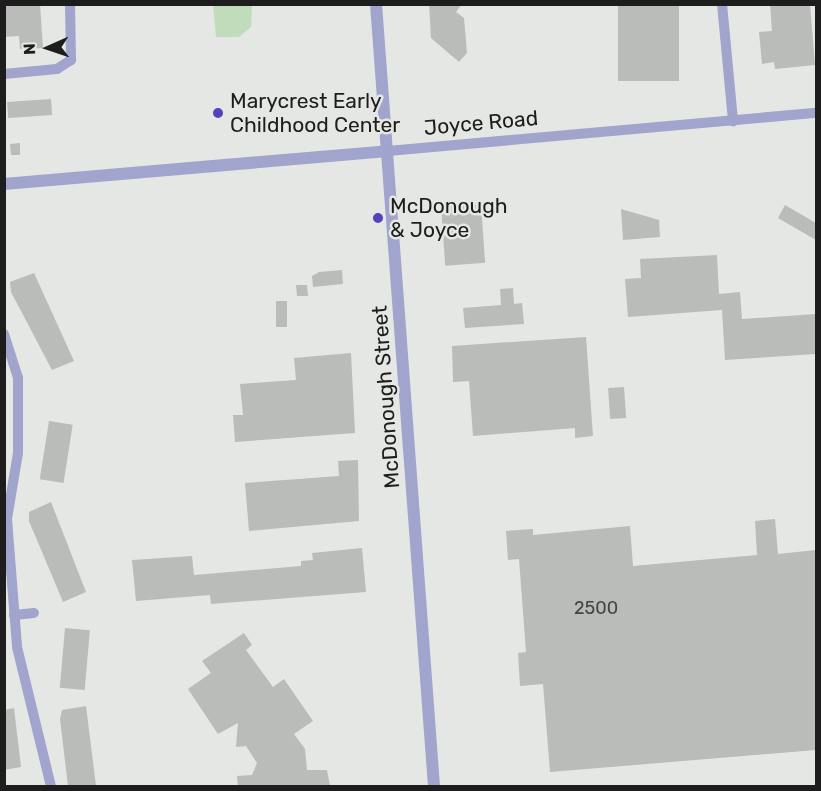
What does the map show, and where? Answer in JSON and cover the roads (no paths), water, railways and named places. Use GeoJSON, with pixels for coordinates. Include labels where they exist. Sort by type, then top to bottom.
{"type":"FeatureCollection","features":[{"type":"Feature","properties":{"kind":"street"},"geometry":{"type":"LineString","coordinates":[[4,74],[57,69],[71,60],[70,4]]}},
{"type":"Feature","properties":{"kind":"street","name":"McDonough Street"},"geometry":{"type":"LineString","coordinates":[[376,4],[434,786]]}},
{"type":"Feature","properties":{"kind":"street"},"geometry":{"type":"LineString","coordinates":[[723,4],[733,121]]}},
{"type":"Feature","properties":{"kind":"street","name":"Joyce Road"},"geometry":{"type":"LineString","coordinates":[[4,184],[816,113]]}},
{"type":"Feature","properties":{"kind":"street"},"geometry":{"type":"LineString","coordinates":[[4,334],[18,378],[18,453],[7,519],[14,615],[22,677],[51,786]]}},
{"type":"Feature","properties":{"kind":"street"},"geometry":{"type":"LineString","coordinates":[[14,615],[34,613]]}},
{"type":"Feature","properties":{"kind":"place","name":"Marycrest Early Childhood Center"},"geometry":{"type":"Point","coordinates":[218,113]}},
{"type":"Feature","properties":{"kind":"place","name":"McDonough & Joyce"},"geometry":{"type":"Point","coordinates":[378,218]}}]}
